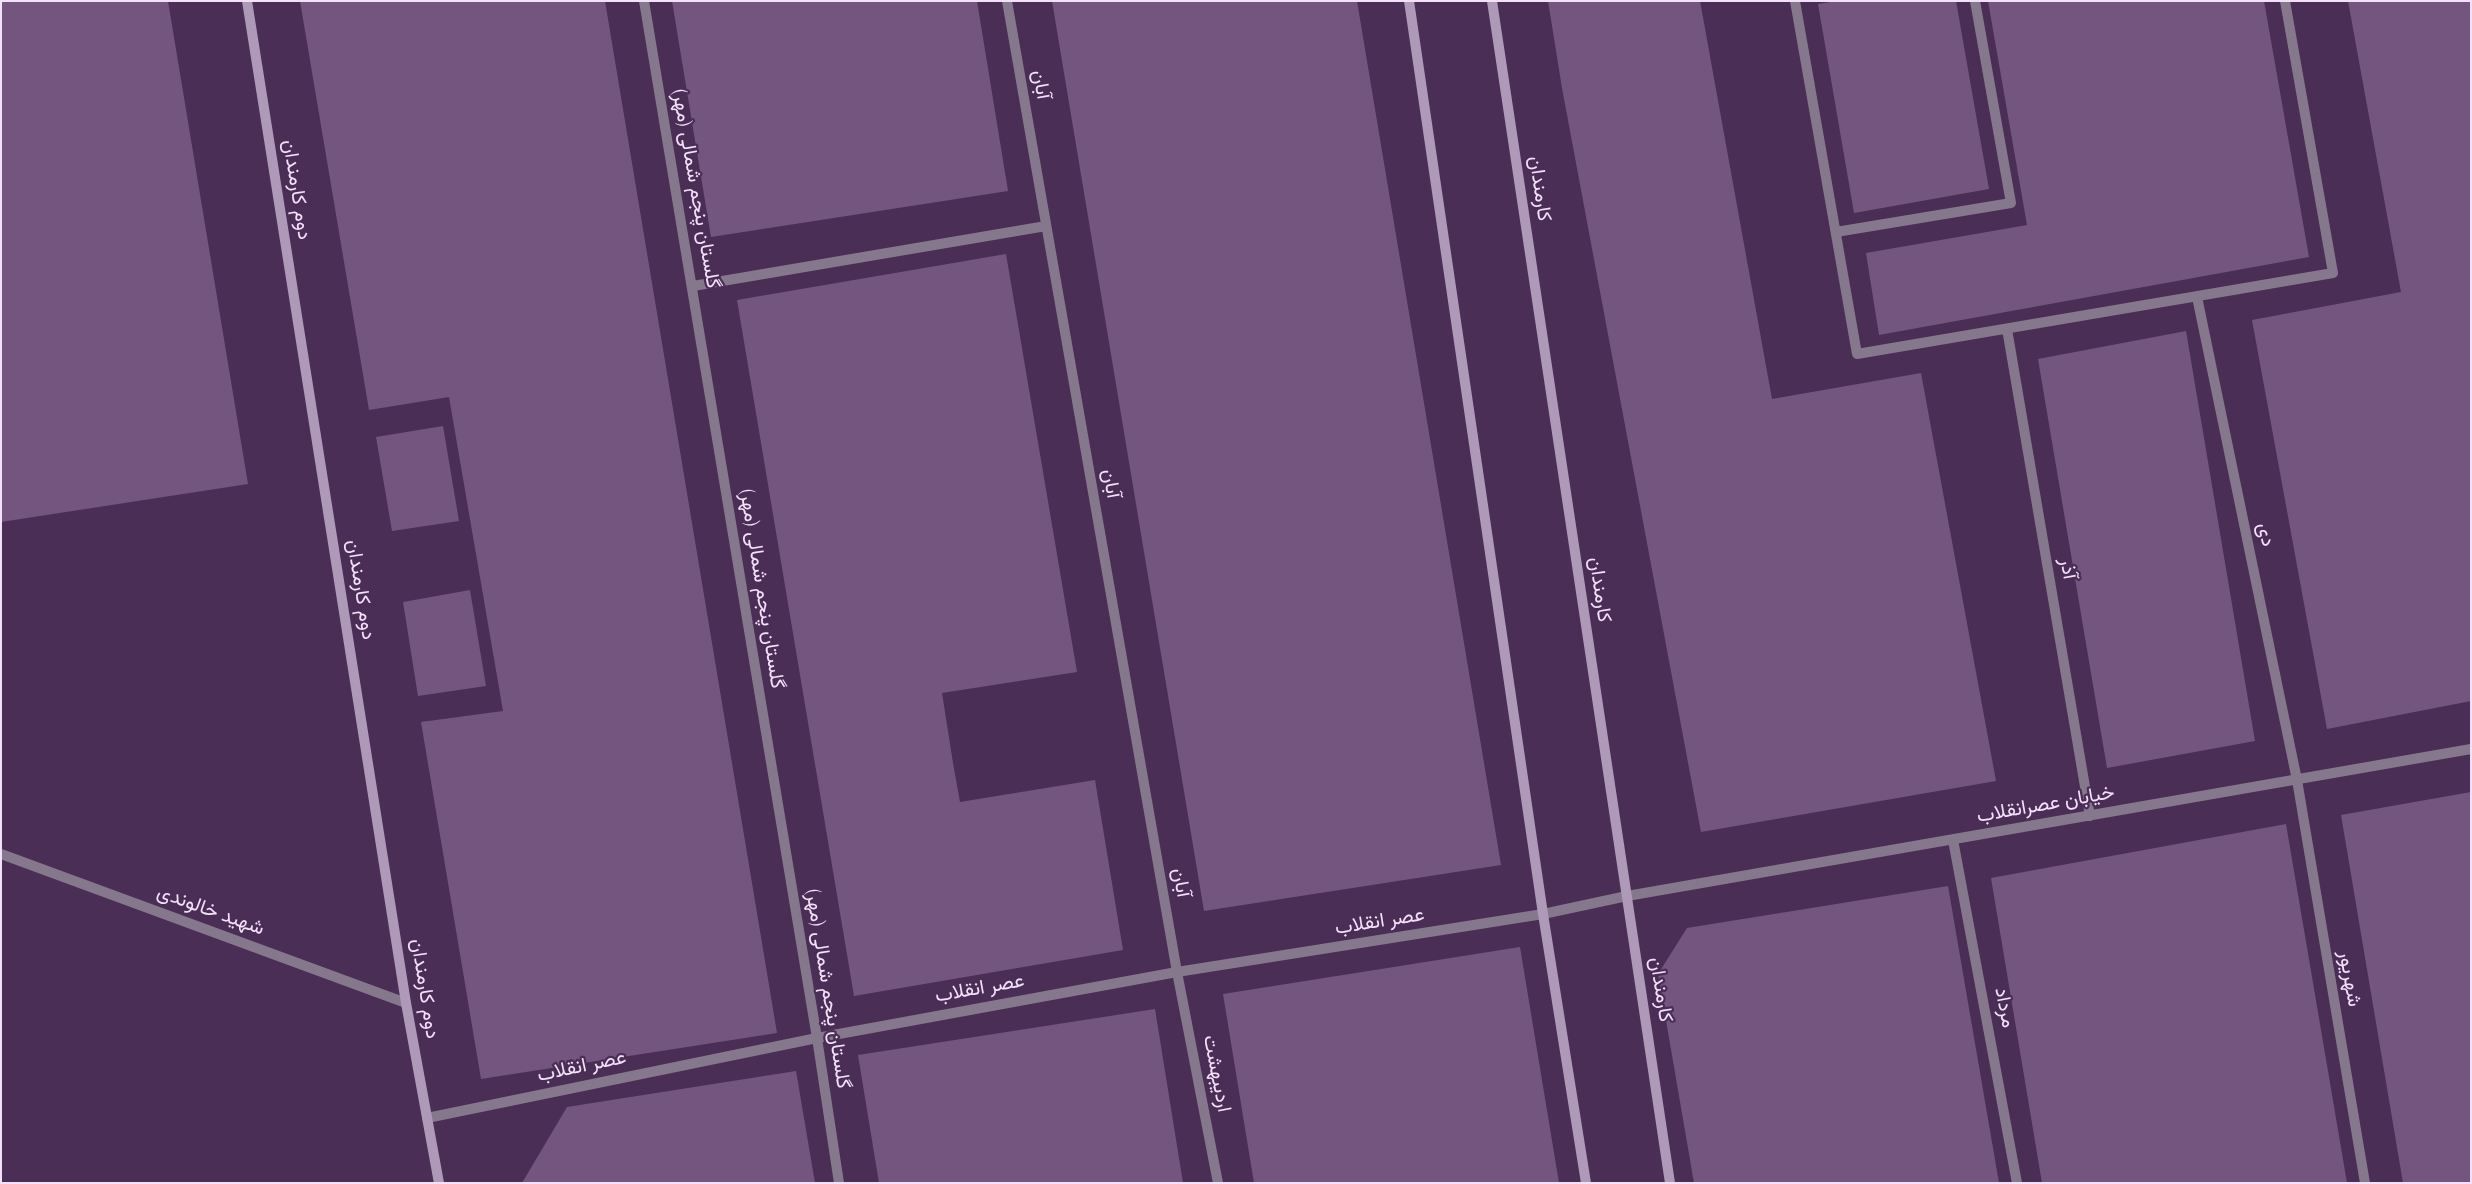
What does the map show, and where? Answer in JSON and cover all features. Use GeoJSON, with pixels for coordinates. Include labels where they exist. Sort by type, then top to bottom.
{"type":"FeatureCollection","features":[{"type":"Feature","properties":{"kind":"main road","name":"دوم کارمندان"},"geometry":{"type":"LineString","coordinates":[[247,1],[406,1003],[439,1183]]}},
{"type":"Feature","properties":{"kind":"main road"},"geometry":{"type":"LineString","coordinates":[[1410,1],[1543,914],[1586,1183]]}},
{"type":"Feature","properties":{"kind":"main road","name":"کارمندان"},"geometry":{"type":"LineString","coordinates":[[1492,1],[1670,1183]]}},
{"type":"Feature","properties":{"kind":"street","name":"گلستان پنجم شمالی (مهر)"},"geometry":{"type":"LineString","coordinates":[[644,1],[693,286],[817,1038],[839,1183]]}},
{"type":"Feature","properties":{"kind":"street","name":"آبان"},"geometry":{"type":"LineString","coordinates":[[1007,1],[1177,972]]}},
{"type":"Feature","properties":{"kind":"street"},"geometry":{"type":"LineString","coordinates":[[1795,1],[1857,354],[2333,273],[2285,1]]}},
{"type":"Feature","properties":{"kind":"street"},"geometry":{"type":"LineString","coordinates":[[1836,232],[2011,203],[1975,1]]}},
{"type":"Feature","properties":{"kind":"street"},"geometry":{"type":"LineString","coordinates":[[693,286],[1046,226]]}},
{"type":"Feature","properties":{"kind":"street","name":"دی"},"geometry":{"type":"LineString","coordinates":[[2197,297],[2296,780]]}},
{"type":"Feature","properties":{"kind":"street","name":"آذر"},"geometry":{"type":"LineString","coordinates":[[2007,329],[2090,816]]}},
{"type":"Feature","properties":{"kind":"street","name":"خیابان عصرانقلاب"},"geometry":{"type":"LineString","coordinates":[[1543,914],[1627,896],[2471,749]]}},
{"type":"Feature","properties":{"kind":"street","name":"شهریور"},"geometry":{"type":"LineString","coordinates":[[2296,780],[2365,1183]]}},
{"type":"Feature","properties":{"kind":"street","name":"مرداد"},"geometry":{"type":"LineString","coordinates":[[1953,840],[2017,1183]]}},
{"type":"Feature","properties":{"kind":"street","name":"شهید خالوندی"},"geometry":{"type":"LineString","coordinates":[[1,854],[406,1003]]}},
{"type":"Feature","properties":{"kind":"street","name":"عصر انقلاب"},"geometry":{"type":"LineString","coordinates":[[427,1118],[817,1038],[1177,972],[1543,914]]}},
{"type":"Feature","properties":{"kind":"street","name":"اردیبهشت"},"geometry":{"type":"LineString","coordinates":[[1177,972],[1218,1183]]}},
{"type":"Feature","properties":{"kind":"building"},"geometry":{"type":"Polygon","coordinates":[[[1,1],[168,1],[248,484],[1,522],[1,1]]]}},
{"type":"Feature","properties":{"kind":"building"},"geometry":{"type":"Polygon","coordinates":[[[300,1],[605,1],[777,1033],[481,1079],[421,722],[503,711],[449,397],[369,410],[300,1]]]}},
{"type":"Feature","properties":{"kind":"building"},"geometry":{"type":"Polygon","coordinates":[[[672,1],[977,1],[1008,191],[711,237],[672,1]]]}},
{"type":"Feature","properties":{"kind":"building"},"geometry":{"type":"Polygon","coordinates":[[[1052,1],[1357,1],[1501,865],[1204,911],[1052,1]]]}},
{"type":"Feature","properties":{"kind":"building"},"geometry":{"type":"Polygon","coordinates":[[[1548,1],[1700,1],[1772,399],[1921,373],[1996,781],[1701,832],[1562,88],[1548,1]]]}},
{"type":"Feature","properties":{"kind":"building"},"geometry":{"type":"Polygon","coordinates":[[[1836,1],[1956,1],[1989,189],[1854,213],[1818,4],[1836,1]]]}},
{"type":"Feature","properties":{"kind":"building"},"geometry":{"type":"Polygon","coordinates":[[[1988,1],[2264,1],[2309,257],[1879,335],[1866,253],[2027,225],[1988,1]]]}},
{"type":"Feature","properties":{"kind":"building"},"geometry":{"type":"Polygon","coordinates":[[[2348,1],[2471,1],[2471,701],[2327,729],[2252,320],[2401,292],[2348,1]]]}},
{"type":"Feature","properties":{"kind":"building"},"geometry":{"type":"Polygon","coordinates":[[[1006,254],[1077,672],[942,693],[953,763],[960,802],[1095,780],[1123,950],[854,996],[737,300],[1006,254]]]}},
{"type":"Feature","properties":{"kind":"building"},"geometry":{"type":"Polygon","coordinates":[[[2186,331],[2255,741],[2107,768],[2038,359],[2186,331]]]}},
{"type":"Feature","properties":{"kind":"building"},"geometry":{"type":"Polygon","coordinates":[[[443,426],[459,521],[392,531],[376,437],[443,426]]]}},
{"type":"Feature","properties":{"kind":"building"},"geometry":{"type":"Polygon","coordinates":[[[470,590],[486,686],[418,696],[403,602],[470,590]]]}},
{"type":"Feature","properties":{"kind":"building"},"geometry":{"type":"Polygon","coordinates":[[[2471,792],[2471,1183],[2403,1183],[2341,815],[2471,792]]]}},
{"type":"Feature","properties":{"kind":"building"},"geometry":{"type":"Polygon","coordinates":[[[2286,824],[2347,1183],[2042,1183],[1991,878],[2286,824]]]}},
{"type":"Feature","properties":{"kind":"building"},"geometry":{"type":"Polygon","coordinates":[[[1948,886],[1999,1183],[1694,1183],[1658,974],[1687,928],[1948,886]]]}},
{"type":"Feature","properties":{"kind":"building"},"geometry":{"type":"Polygon","coordinates":[[[1520,947],[1559,1183],[1254,1183],[1223,994],[1520,947]]]}},
{"type":"Feature","properties":{"kind":"building"},"geometry":{"type":"Polygon","coordinates":[[[1155,1009],[1183,1183],[879,1183],[858,1055],[1155,1009]]]}},
{"type":"Feature","properties":{"kind":"building"},"geometry":{"type":"Polygon","coordinates":[[[796,1071],[815,1183],[522,1183],[567,1107],[796,1071]]]}}]}
